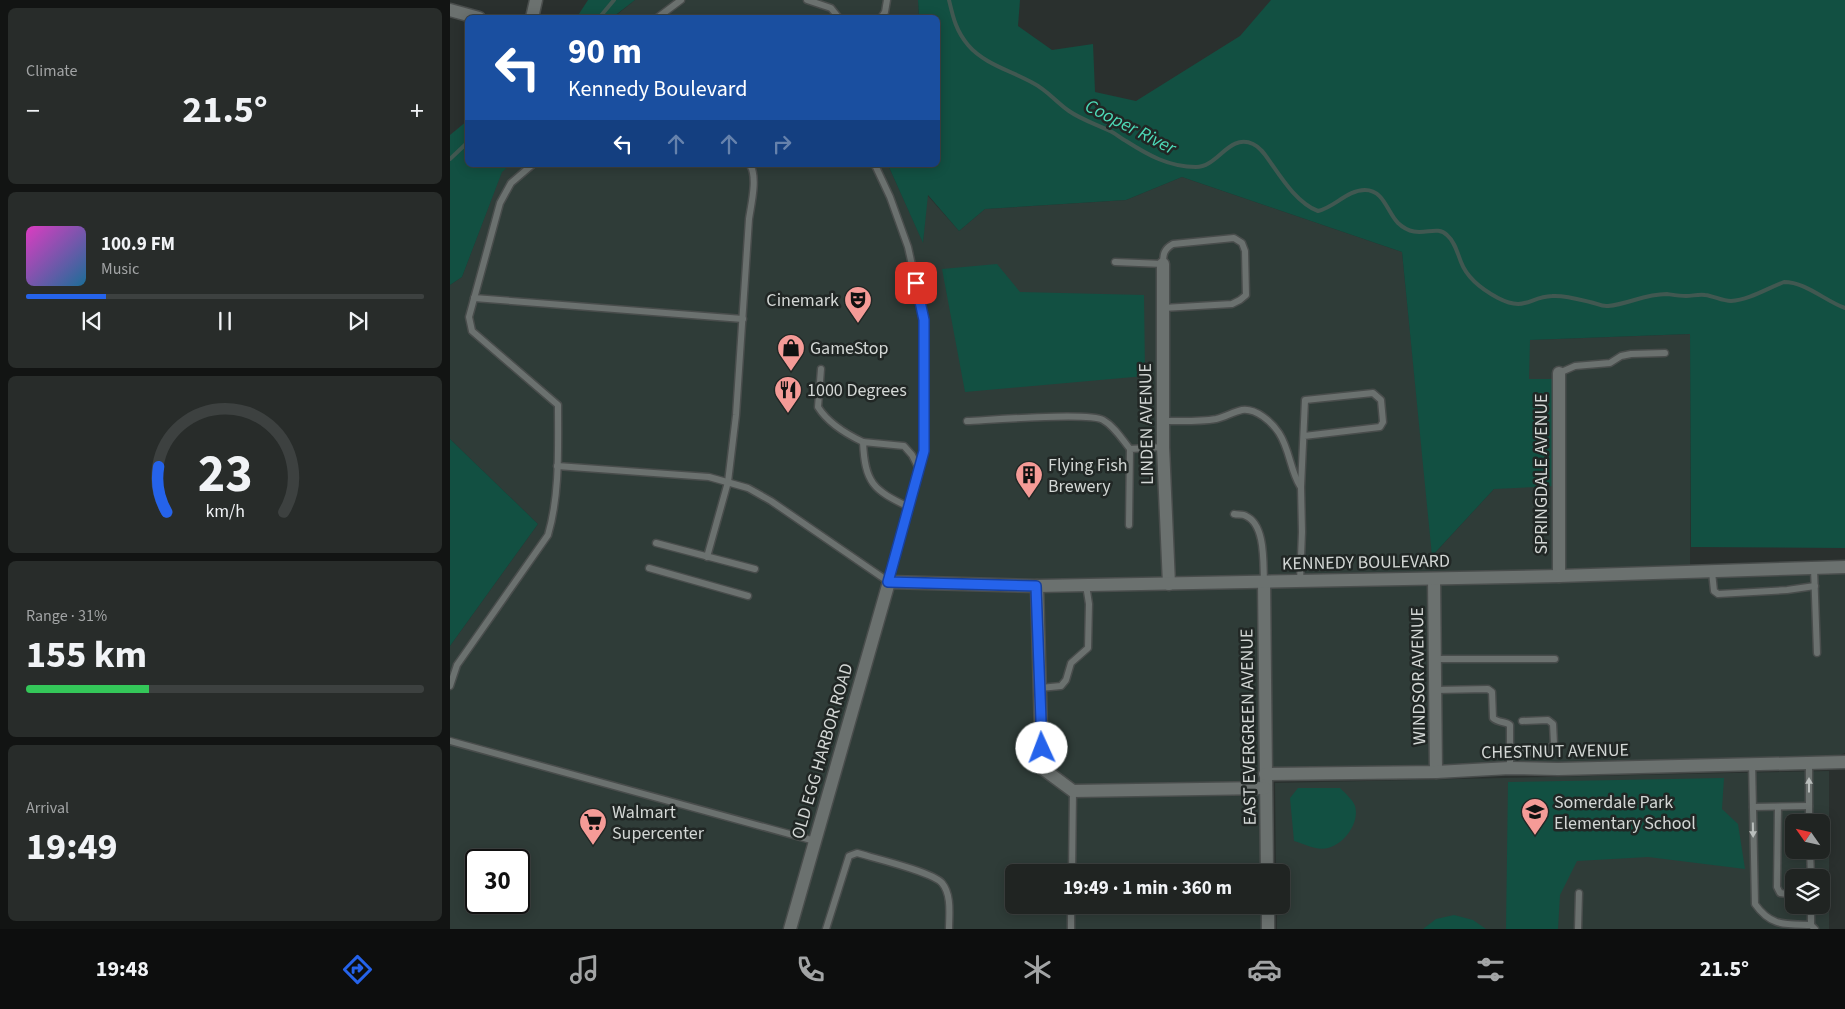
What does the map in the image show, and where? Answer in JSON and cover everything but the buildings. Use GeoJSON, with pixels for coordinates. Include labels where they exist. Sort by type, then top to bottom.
{"type":"FeatureCollection","features":[{"type":"Feature","properties":{"kind":"street"},"geometry":{"type":"LineString","coordinates":[[533,15],[536,0]]}},
{"type":"Feature","properties":{"kind":"street"},"geometry":{"type":"LineString","coordinates":[[450,10],[468,15]]}},
{"type":"Feature","properties":{"kind":"street","name":"LINDEN AVENUE"},"geometry":{"type":"LineString","coordinates":[[1163,264],[1163,447],[1169,584]]}},
{"type":"Feature","properties":{"kind":"street","name":"SPRINGDALE AVENUE"},"geometry":{"type":"LineString","coordinates":[[1558,576],[1559,373]]}},
{"type":"Feature","properties":{"kind":"street","name":"KENNEDY BOULEVARD"},"geometry":{"type":"LineString","coordinates":[[888,582],[1036,586],[1169,584],[1558,576],[1845,567]]}},
{"type":"Feature","properties":{"kind":"street","name":"WINDSOR AVENUE"},"geometry":{"type":"LineString","coordinates":[[1434,579],[1436,772]]}},
{"type":"Feature","properties":{"kind":"street","name":"OLD EGG HARBOR ROAD"},"geometry":{"type":"LineString","coordinates":[[790,929],[888,582]]}},
{"type":"Feature","properties":{"kind":"street","name":"EAST EVERGREEN AVENUE"},"geometry":{"type":"LineString","coordinates":[[1264,582],[1267,864]]}},
{"type":"Feature","properties":{"kind":"street"},"geometry":{"type":"LineString","coordinates":[[1036,586],[1042,768],[1073,791],[1265,788]]}},
{"type":"Feature","properties":{"kind":"street","name":"CHESTNUT AVENUE"},"geometry":{"type":"LineString","coordinates":[[1265,774],[1436,772],[1510,768],[1845,762]]}},
{"type":"Feature","properties":{"kind":"street"},"geometry":{"type":"LineString","coordinates":[[1268,914],[1268,929]]}},
{"type":"Feature","properties":{"kind":"lane"},"geometry":{"type":"LineString","coordinates":[[661,15],[681,0]]}},
{"type":"Feature","properties":{"kind":"lane"},"geometry":{"type":"LineString","coordinates":[[807,0],[831,8],[837,15]]}},
{"type":"Feature","properties":{"kind":"lane"},"geometry":{"type":"LineString","coordinates":[[883,15],[887,0]]}},
{"type":"Feature","properties":{"kind":"lane"},"geometry":{"type":"LineString","coordinates":[[450,686],[456,665],[548,535],[553,519],[557,466],[558,405],[472,331],[469,316],[500,204],[511,182],[530,167]]}},
{"type":"Feature","properties":{"kind":"lane"},"geometry":{"type":"LineString","coordinates":[[707,557],[728,482],[736,415],[749,219],[753,188],[753,170],[751,167]]}},
{"type":"Feature","properties":{"kind":"lane"},"geometry":{"type":"LineString","coordinates":[[557,466],[709,478],[748,488],[772,501],[888,582],[924,451],[924,320],[908,247],[890,197],[875,167]]}},
{"type":"Feature","properties":{"kind":"lane"},"geometry":{"type":"LineString","coordinates":[[1115,262],[1163,264],[1163,252],[1173,244],[1234,238],[1242,243],[1245,251],[1246,295],[1240,300],[1232,304],[1163,308]]}},
{"type":"Feature","properties":{"kind":"lane"},"geometry":{"type":"LineString","coordinates":[[474,298],[743,319]]}},
{"type":"Feature","properties":{"kind":"lane"},"geometry":{"type":"LineString","coordinates":[[1559,373],[1575,366],[1610,363],[1621,356],[1631,354],[1665,353]]}},
{"type":"Feature","properties":{"kind":"lane"},"geometry":{"type":"LineString","coordinates":[[821,369],[818,407],[827,418],[848,435],[863,442],[904,446],[912,455],[919,470]]}},
{"type":"Feature","properties":{"kind":"lane"},"geometry":{"type":"LineString","coordinates":[[1300,581],[1301,487],[1305,400],[1373,394],[1381,400],[1383,422],[1380,427],[1304,436]]}},
{"type":"Feature","properties":{"kind":"lane"},"geometry":{"type":"LineString","coordinates":[[1163,421],[1216,419],[1243,410],[1257,413],[1273,425],[1280,434],[1290,456],[1294,476],[1301,487]]}},
{"type":"Feature","properties":{"kind":"lane"},"geometry":{"type":"LineString","coordinates":[[967,421],[1074,417],[1098,418],[1105,421],[1130,449],[1129,525]]}},
{"type":"Feature","properties":{"kind":"lane"},"geometry":{"type":"LineString","coordinates":[[863,442],[866,467],[874,487],[890,498],[909,507]]}},
{"type":"Feature","properties":{"kind":"lane"},"geometry":{"type":"LineString","coordinates":[[1130,449],[1163,447]]}},
{"type":"Feature","properties":{"kind":"lane"},"geometry":{"type":"LineString","coordinates":[[1234,514],[1246,516],[1256,526],[1262,543],[1264,582]]}},
{"type":"Feature","properties":{"kind":"lane"},"geometry":{"type":"LineString","coordinates":[[656,543],[755,569]]}},
{"type":"Feature","properties":{"kind":"lane"},"geometry":{"type":"LineString","coordinates":[[649,568],[748,596]]}},
{"type":"Feature","properties":{"kind":"lane"},"geometry":{"type":"LineString","coordinates":[[1814,568],[1817,653]]}},
{"type":"Feature","properties":{"kind":"lane"},"geometry":{"type":"LineString","coordinates":[[1712,572],[1714,591],[1718,594],[1786,590],[1815,586]]}},
{"type":"Feature","properties":{"kind":"lane"},"geometry":{"type":"LineString","coordinates":[[1040,688],[1061,686],[1066,680],[1071,663],[1088,648],[1089,604],[1086,585]]}},
{"type":"Feature","properties":{"kind":"lane"},"geometry":{"type":"LineString","coordinates":[[1435,659],[1555,659]]}},
{"type":"Feature","properties":{"kind":"lane"},"geometry":{"type":"LineString","coordinates":[[1435,690],[1488,689],[1492,692],[1493,718],[1497,722],[1510,725],[1510,768]]}},
{"type":"Feature","properties":{"kind":"lane"},"geometry":{"type":"LineString","coordinates":[[1510,752],[1546,753],[1554,744],[1553,724],[1548,720],[1522,721]]}},
{"type":"Feature","properties":{"kind":"lane"},"geometry":{"type":"LineString","coordinates":[[450,741],[815,841]]}},
{"type":"Feature","properties":{"kind":"lane"},"geometry":{"type":"LineString","coordinates":[[1752,763],[1755,904],[1769,919],[1779,923],[1813,927],[1812,914]]}},
{"type":"Feature","properties":{"kind":"lane"},"geometry":{"type":"LineString","coordinates":[[1809,763],[1809,814]]}},
{"type":"Feature","properties":{"kind":"lane"},"geometry":{"type":"LineString","coordinates":[[1072,864],[1073,791]]}},
{"type":"Feature","properties":{"kind":"lane"},"geometry":{"type":"LineString","coordinates":[[1753,807],[1809,806]]}},
{"type":"Feature","properties":{"kind":"lane"},"geometry":{"type":"LineString","coordinates":[[1778,807],[1777,887],[1780,893],[1785,894]]}},
{"type":"Feature","properties":{"kind":"lane"},"geometry":{"type":"LineString","coordinates":[[826,929],[849,856],[857,853],[929,875],[942,883],[948,898],[949,929]]}},
{"type":"Feature","properties":{"kind":"lane"},"geometry":{"type":"LineString","coordinates":[[1578,929],[1580,893]]}},
{"type":"Feature","properties":{"kind":"lane"},"geometry":{"type":"LineString","coordinates":[[1071,914],[1071,929]]}},
{"type":"Feature","properties":{"kind":"shaded area"},"geometry":{"type":"Polygon","coordinates":[[[635,0],[918,0],[919,15],[617,15],[635,0]]]}},
{"type":"Feature","properties":{"kind":"shaded area"},"geometry":{"type":"Polygon","coordinates":[[[507,167],[889,167],[923,242],[927,195],[959,231],[985,209],[1126,200],[1182,177],[1402,252],[1433,555],[1494,489],[1559,379],[1529,379],[1529,340],[1690,334],[1690,571],[1845,570],[1845,753],[1829,759],[1266,777],[1267,864],[1005,864],[1005,914],[1268,914],[1268,929],[450,929],[450,646],[538,524],[450,439],[450,285],[462,277],[502,171],[507,167]]]}},
{"type":"Feature","properties":{"kind":"shaded area","name":"Somerdale Park Elementary School"},"geometry":{"type":"Polygon","coordinates":[[[1829,771],[1829,814],[1785,814],[1785,859],[1829,859],[1829,869],[1785,869],[1785,914],[1829,914],[1829,929],[1277,929],[1277,914],[1290,914],[1290,864],[1276,864],[1275,783],[1829,771]]]}},
{"type":"Feature","properties":{"kind":"green space"},"geometry":{"type":"Polygon","coordinates":[[[588,0],[635,0],[616,15],[578,15],[588,0]]]}},
{"type":"Feature","properties":{"kind":"green space"},"geometry":{"type":"Polygon","coordinates":[[[918,0],[1020,0],[1018,26],[1052,50],[1093,44],[1095,92],[1136,101],[1240,36],[1271,0],[1845,0],[1845,548],[1691,547],[1690,334],[1530,340],[1529,379],[1560,379],[1557,486],[1494,489],[1432,556],[1402,252],[1182,177],[1126,200],[985,209],[959,231],[928,195],[923,243],[889,167],[940,167],[940,15],[919,15],[918,0]]]}},
{"type":"Feature","properties":{"kind":"green space"},"geometry":{"type":"Polygon","coordinates":[[[465,123],[465,167],[508,167],[502,172],[462,277],[450,285],[450,135],[465,123]]]}},
{"type":"Feature","properties":{"kind":"green space"},"geometry":{"type":"Polygon","coordinates":[[[997,264],[1020,292],[1144,295],[1145,376],[965,392],[942,269],[997,264]]]}},
{"type":"Feature","properties":{"kind":"green space"},"geometry":{"type":"Polygon","coordinates":[[[450,439],[538,524],[450,646],[450,439]]]}},
{"type":"Feature","properties":{"kind":"green space"},"geometry":{"type":"Polygon","coordinates":[[[1724,778],[1722,809],[1738,824],[1745,869],[1648,857],[1577,861],[1560,895],[1558,929],[1506,929],[1508,782],[1724,778]]]}},
{"type":"Feature","properties":{"kind":"green space"},"geometry":{"type":"Polygon","coordinates":[[[1298,788],[1340,788],[1351,799],[1355,806],[1355,819],[1353,826],[1340,842],[1328,848],[1319,849],[1294,841],[1290,798],[1298,788]]]}},
{"type":"Feature","properties":{"kind":"green space"},"geometry":{"type":"Polygon","coordinates":[[[1454,915],[1473,920],[1486,929],[1423,929],[1436,919],[1454,915]]]}},
{"type":"Feature","properties":{"kind":"waterway"},"geometry":{"type":"LineString","coordinates":[[602,15],[614,0]]}},
{"type":"Feature","properties":{"kind":"waterway","name":"Cooper River"},"geometry":{"type":"LineString","coordinates":[[949,0],[958,29],[964,40],[975,52],[990,62],[1038,86],[1064,108],[1079,117],[1112,132],[1151,155],[1177,165],[1204,166],[1230,146],[1245,142],[1253,144],[1262,151],[1298,198],[1318,211],[1352,193],[1365,190],[1371,191],[1381,198],[1394,218],[1405,228],[1419,232],[1437,231],[1447,235],[1454,244],[1464,268],[1471,278],[1487,291],[1507,302],[1521,304],[1544,297],[1557,296],[1606,306],[1659,294],[1705,295],[1731,301],[1751,296],[1784,282],[1808,288],[1845,308]]}},
{"type":"Feature","properties":{"kind":"waterway"},"geometry":{"type":"LineString","coordinates":[[450,159],[465,145]]}},
{"type":"Feature","properties":{"kind":"place","name":"Cinemark"},"geometry":{"type":"Point","coordinates":[858,324]}},
{"type":"Feature","properties":{"kind":"place","name":"GameStop"},"geometry":{"type":"Point","coordinates":[791,372]}},
{"type":"Feature","properties":{"kind":"place","name":"1000 Degrees"},"geometry":{"type":"Point","coordinates":[788,414]}},
{"type":"Feature","properties":{"kind":"place","name":"Flying Fish Brewery"},"geometry":{"type":"Point","coordinates":[1029,499]}},
{"type":"Feature","properties":{"kind":"place","name":"Somerdale Park Elementary School"},"geometry":{"type":"Point","coordinates":[1535,836]}},
{"type":"Feature","properties":{"kind":"place","name":"Walmart Supercenter"},"geometry":{"type":"Point","coordinates":[593,846]}},
{"type":"Feature","properties":{"kind":"route"},"geometry":{"type":"LineString","coordinates":[[916,283],[924,320],[924,451],[888,582],[1036,586],[1042,748]]}}]}
